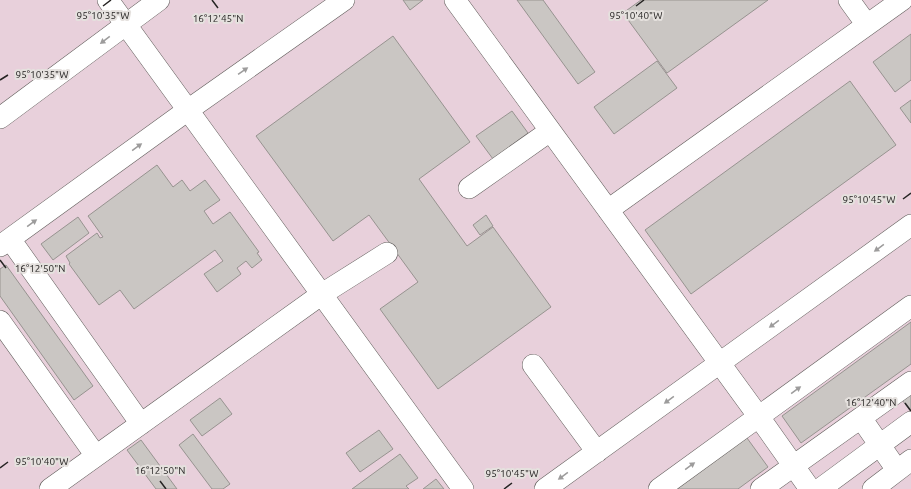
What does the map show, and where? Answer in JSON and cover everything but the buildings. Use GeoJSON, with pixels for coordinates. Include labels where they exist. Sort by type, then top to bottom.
{"type":"FeatureCollection","features":[{"type":"Feature","properties":{"kind":"lane"},"geometry":{"type":"LineString","coordinates":[[108,0],[463,489]]}},
{"type":"Feature","properties":{"kind":"lane"},"geometry":{"type":"LineString","coordinates":[[0,118],[159,0]]}},
{"type":"Feature","properties":{"kind":"lane"},"geometry":{"type":"LineString","coordinates":[[141,424],[5,242],[344,0]]}},
{"type":"Feature","properties":{"kind":"lane"},"geometry":{"type":"LineString","coordinates":[[455,0],[810,489]]}},
{"type":"Feature","properties":{"kind":"lane"},"geometry":{"type":"LineString","coordinates":[[849,0],[866,25]]}},
{"type":"Feature","properties":{"kind":"lane"},"geometry":{"type":"LineString","coordinates":[[608,210],[902,0]]}},
{"type":"Feature","properties":{"kind":"lane"},"geometry":{"type":"LineString","coordinates":[[469,188],[550,131]]}},
{"type":"Feature","properties":{"kind":"lane"},"geometry":{"type":"LineString","coordinates":[[545,489],[911,225]]}},
{"type":"Feature","properties":{"kind":"lane"},"geometry":{"type":"LineString","coordinates":[[50,489],[322,294],[387,253]]}},
{"type":"Feature","properties":{"kind":"lane"},"geometry":{"type":"LineString","coordinates":[[659,489],[911,306]]}},
{"type":"Feature","properties":{"kind":"lane"},"geometry":{"type":"LineString","coordinates":[[0,321],[96,456]]}},
{"type":"Feature","properties":{"kind":"lane"},"geometry":{"type":"LineString","coordinates":[[533,365],[597,452]]}},
{"type":"Feature","properties":{"kind":"lane"},"geometry":{"type":"LineString","coordinates":[[761,489],[911,382]]}},
{"type":"Feature","properties":{"kind":"lane"},"geometry":{"type":"LineString","coordinates":[[861,418],[880,445],[904,465],[873,489]]}},
{"type":"Feature","properties":{"kind":"lane"},"geometry":{"type":"LineString","coordinates":[[820,489],[911,422]]}},
{"type":"Feature","properties":{"kind":"shaded area"},"geometry":{"type":"Polygon","coordinates":[[[0,0],[911,0],[911,489],[0,489],[0,0]]]}}]}
